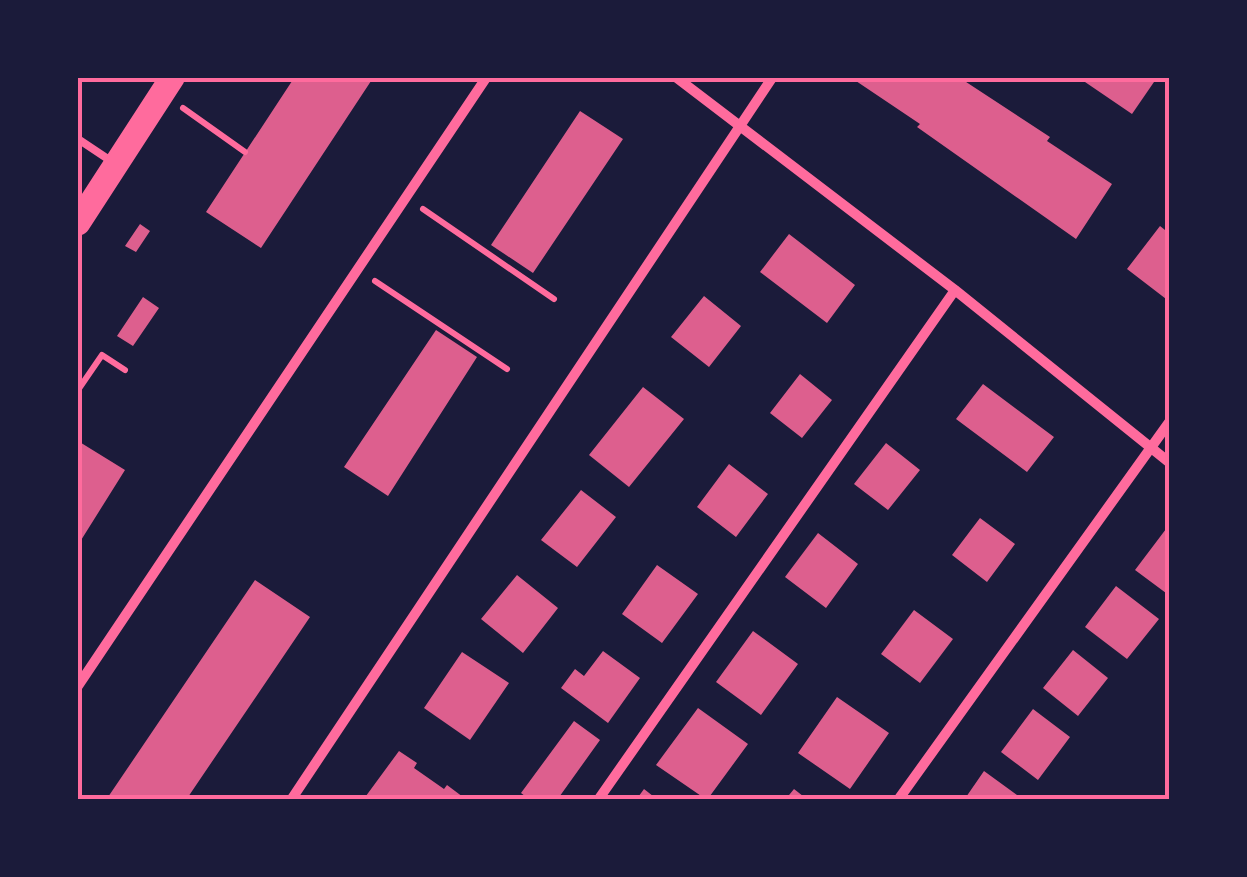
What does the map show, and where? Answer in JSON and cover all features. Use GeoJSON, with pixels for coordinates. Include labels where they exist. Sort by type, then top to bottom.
{"type":"FeatureCollection","features":[{"type":"Feature","properties":{"kind":"main road"},"geometry":{"type":"LineString","coordinates":[[78,223],[167,85]]}},
{"type":"Feature","properties":{"kind":"street"},"geometry":{"type":"LineString","coordinates":[[78,686],[486,78]]}},
{"type":"Feature","properties":{"kind":"street"},"geometry":{"type":"LineString","coordinates":[[677,78],[955,290],[1170,463]]}},
{"type":"Feature","properties":{"kind":"street"},"geometry":{"type":"LineString","coordinates":[[290,800],[772,78]]}},
{"type":"Feature","properties":{"kind":"street"},"geometry":{"type":"LineString","coordinates":[[598,800],[955,290]]}},
{"type":"Feature","properties":{"kind":"street"},"geometry":{"type":"LineString","coordinates":[[898,800],[1170,420]]}},
{"type":"Feature","properties":{"kind":"lane"},"geometry":{"type":"LineString","coordinates":[[78,139],[116,164]]}},
{"type":"Feature","properties":{"kind":"path"},"geometry":{"type":"LineString","coordinates":[[167,85],[245,152]]}},
{"type":"Feature","properties":{"kind":"path"},"geometry":{"type":"LineString","coordinates":[[406,197],[554,299]]}},
{"type":"Feature","properties":{"kind":"path"},"geometry":{"type":"LineString","coordinates":[[358,269],[507,369]]}},
{"type":"Feature","properties":{"kind":"path"},"geometry":{"type":"LineString","coordinates":[[78,390],[102,355],[124,370]]}},
{"type":"Feature","properties":{"kind":"building"},"geometry":{"type":"Polygon","coordinates":[[[294,78],[373,78],[261,248],[206,212],[294,78]]]}},
{"type":"Feature","properties":{"kind":"building"},"geometry":{"type":"Polygon","coordinates":[[[960,78],[1050,137],[1047,141],[1112,184],[1076,239],[917,127],[920,124],[856,81],[960,78]]]}},
{"type":"Feature","properties":{"kind":"building"},"geometry":{"type":"Polygon","coordinates":[[[1087,78],[1151,78],[1154,82],[1132,114],[1085,82],[1087,78]]]}},
{"type":"Feature","properties":{"kind":"building"},"geometry":{"type":"Polygon","coordinates":[[[580,111],[623,139],[533,273],[491,245],[580,111]]]}},
{"type":"Feature","properties":{"kind":"building"},"geometry":{"type":"Polygon","coordinates":[[[140,224],[150,231],[136,252],[125,246],[140,224]]]}},
{"type":"Feature","properties":{"kind":"building"},"geometry":{"type":"Polygon","coordinates":[[[1160,226],[1170,234],[1170,302],[1127,269],[1160,226]]]}},
{"type":"Feature","properties":{"kind":"building"},"geometry":{"type":"Polygon","coordinates":[[[789,234],[855,285],[827,323],[760,272],[789,234]]]}},
{"type":"Feature","properties":{"kind":"building"},"geometry":{"type":"Polygon","coordinates":[[[704,296],[741,326],[709,367],[671,337],[704,296]]]}},
{"type":"Feature","properties":{"kind":"building"},"geometry":{"type":"Polygon","coordinates":[[[143,297],[159,308],[133,346],[117,336],[143,297]]]}},
{"type":"Feature","properties":{"kind":"building"},"geometry":{"type":"Polygon","coordinates":[[[436,330],[477,357],[388,496],[344,467],[436,330]]]}},
{"type":"Feature","properties":{"kind":"building"},"geometry":{"type":"Polygon","coordinates":[[[800,374],[832,400],[802,438],[770,413],[800,374]]]}},
{"type":"Feature","properties":{"kind":"building"},"geometry":{"type":"Polygon","coordinates":[[[983,384],[1054,437],[1027,472],[956,419],[983,384]]]}},
{"type":"Feature","properties":{"kind":"building"},"geometry":{"type":"Polygon","coordinates":[[[643,387],[684,419],[629,487],[589,455],[643,387]]]}},
{"type":"Feature","properties":{"kind":"building"},"geometry":{"type":"Polygon","coordinates":[[[78,441],[125,470],[78,545],[78,441]]]}},
{"type":"Feature","properties":{"kind":"building"},"geometry":{"type":"Polygon","coordinates":[[[886,443],[920,470],[888,510],[854,484],[886,443]]]}},
{"type":"Feature","properties":{"kind":"building"},"geometry":{"type":"Polygon","coordinates":[[[729,464],[768,494],[736,537],[697,507],[729,464]]]}},
{"type":"Feature","properties":{"kind":"building"},"geometry":{"type":"Polygon","coordinates":[[[581,490],[616,517],[577,567],[541,540],[581,490]]]}},
{"type":"Feature","properties":{"kind":"building"},"geometry":{"type":"Polygon","coordinates":[[[980,518],[1015,544],[987,582],[952,555],[980,518]]]}},
{"type":"Feature","properties":{"kind":"building"},"geometry":{"type":"Polygon","coordinates":[[[1166,529],[1170,532],[1170,596],[1135,570],[1166,529]]]}},
{"type":"Feature","properties":{"kind":"building"},"geometry":{"type":"Polygon","coordinates":[[[818,533],[858,564],[826,608],[785,577],[818,533]]]}},
{"type":"Feature","properties":{"kind":"building"},"geometry":{"type":"Polygon","coordinates":[[[657,565],[698,594],[662,643],[622,614],[657,565]]]}},
{"type":"Feature","properties":{"kind":"building"},"geometry":{"type":"Polygon","coordinates":[[[517,575],[558,608],[523,653],[481,619],[517,575]]]}},
{"type":"Feature","properties":{"kind":"building"},"geometry":{"type":"Polygon","coordinates":[[[255,580],[310,617],[186,800],[106,800],[255,580]]]}},
{"type":"Feature","properties":{"kind":"building"},"geometry":{"type":"Polygon","coordinates":[[[1116,586],[1159,619],[1127,659],[1085,627],[1116,586]]]}},
{"type":"Feature","properties":{"kind":"building"},"geometry":{"type":"Polygon","coordinates":[[[914,610],[953,639],[920,683],[881,654],[914,610]]]}},
{"type":"Feature","properties":{"kind":"building"},"geometry":{"type":"Polygon","coordinates":[[[753,631],[798,664],[761,715],[716,682],[753,631]]]}},
{"type":"Feature","properties":{"kind":"building"},"geometry":{"type":"Polygon","coordinates":[[[1073,650],[1108,678],[1078,716],[1043,688],[1073,650]]]}},
{"type":"Feature","properties":{"kind":"building"},"geometry":{"type":"Polygon","coordinates":[[[603,651],[640,678],[608,723],[561,688],[575,669],[584,676],[603,651]]]}},
{"type":"Feature","properties":{"kind":"building"},"geometry":{"type":"Polygon","coordinates":[[[462,652],[509,683],[470,740],[424,708],[462,652]]]}},
{"type":"Feature","properties":{"kind":"building"},"geometry":{"type":"Polygon","coordinates":[[[837,697],[889,733],[850,789],[798,753],[837,697]]]}},
{"type":"Feature","properties":{"kind":"building"},"geometry":{"type":"Polygon","coordinates":[[[698,708],[748,744],[707,800],[656,765],[698,708]]]}},
{"type":"Feature","properties":{"kind":"building"},"geometry":{"type":"Polygon","coordinates":[[[1033,709],[1070,737],[1038,780],[1001,752],[1033,709]]]}},
{"type":"Feature","properties":{"kind":"building"},"geometry":{"type":"Polygon","coordinates":[[[574,721],[600,740],[557,800],[530,800],[521,793],[574,721]]]}},
{"type":"Feature","properties":{"kind":"building"},"geometry":{"type":"Polygon","coordinates":[[[399,751],[417,763],[414,768],[467,800],[363,800],[399,751]]]}},
{"type":"Feature","properties":{"kind":"building"},"geometry":{"type":"Polygon","coordinates":[[[984,771],[1024,800],[964,800],[984,771]]]}},
{"type":"Feature","properties":{"kind":"building"},"geometry":{"type":"Polygon","coordinates":[[[644,789],[658,800],[636,800],[644,789]]]}},
{"type":"Feature","properties":{"kind":"building"},"geometry":{"type":"Polygon","coordinates":[[[794,789],[808,800],[785,800],[794,789]]]}}]}
